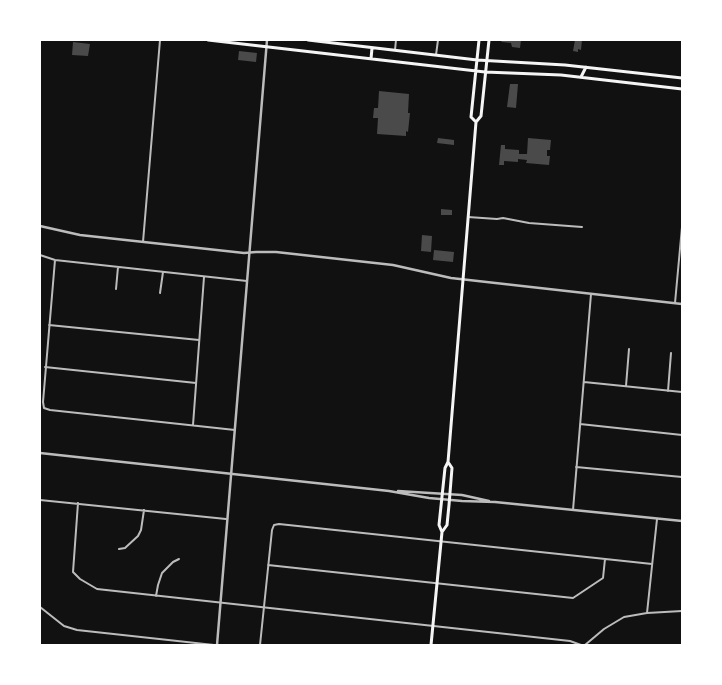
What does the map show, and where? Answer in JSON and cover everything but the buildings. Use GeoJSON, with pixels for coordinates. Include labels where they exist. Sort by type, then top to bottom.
{"type":"FeatureCollection","features":[{"type":"Feature","properties":{"kind":"main road"},"geometry":{"type":"LineString","coordinates":[[208,40],[475,71],[581,77],[682,89]]}},
{"type":"Feature","properties":{"kind":"main road"},"geometry":{"type":"LineString","coordinates":[[310,40],[477,60],[586,67],[682,78]]}},
{"type":"Feature","properties":{"kind":"main road"},"geometry":{"type":"LineString","coordinates":[[476,122],[471,117],[479,40]]}},
{"type":"Feature","properties":{"kind":"main road"},"geometry":{"type":"LineString","coordinates":[[431,645],[442,532],[439,525],[444,468],[448,462],[476,122],[481,116],[489,40]]}},
{"type":"Feature","properties":{"kind":"main road"},"geometry":{"type":"LineString","coordinates":[[371,59],[372,48]]}},
{"type":"Feature","properties":{"kind":"main road"},"geometry":{"type":"LineString","coordinates":[[581,77],[586,67]]}},
{"type":"Feature","properties":{"kind":"main road"},"geometry":{"type":"LineString","coordinates":[[442,532],[447,525],[450,494],[452,468],[448,462]]}},
{"type":"Feature","properties":{"kind":"street"},"geometry":{"type":"LineString","coordinates":[[143,242],[160,40]]}},
{"type":"Feature","properties":{"kind":"street"},"geometry":{"type":"LineString","coordinates":[[40,607],[64,626],[78,630],[215,645],[228,519],[267,40]]}},
{"type":"Feature","properties":{"kind":"street"},"geometry":{"type":"LineString","coordinates":[[352,45],[353,40]]}},
{"type":"Feature","properties":{"kind":"street"},"geometry":{"type":"LineString","coordinates":[[395,50],[396,40]]}},
{"type":"Feature","properties":{"kind":"street"},"geometry":{"type":"LineString","coordinates":[[436,55],[438,40]]}},
{"type":"Feature","properties":{"kind":"street"},"geometry":{"type":"LineString","coordinates":[[468,217],[503,218],[529,223],[582,227]]}},
{"type":"Feature","properties":{"kind":"street"},"geometry":{"type":"LineString","coordinates":[[40,226],[80,235],[244,254],[250,252],[276,252],[393,265],[463,279],[682,304]]}},
{"type":"Feature","properties":{"kind":"street"},"geometry":{"type":"LineString","coordinates":[[676,303],[682,227]]}},
{"type":"Feature","properties":{"kind":"street"},"geometry":{"type":"LineString","coordinates":[[40,255],[55,260],[247,281]]}},
{"type":"Feature","properties":{"kind":"street"},"geometry":{"type":"LineString","coordinates":[[55,260],[42,402],[44,408],[235,430]]}},
{"type":"Feature","properties":{"kind":"street"},"geometry":{"type":"LineString","coordinates":[[116,289],[118,267]]}},
{"type":"Feature","properties":{"kind":"street"},"geometry":{"type":"LineString","coordinates":[[160,293],[163,272]]}},
{"type":"Feature","properties":{"kind":"street"},"geometry":{"type":"LineString","coordinates":[[193,425],[204,276]]}},
{"type":"Feature","properties":{"kind":"street"},"geometry":{"type":"LineString","coordinates":[[573,510],[591,294]]}},
{"type":"Feature","properties":{"kind":"street"},"geometry":{"type":"LineString","coordinates":[[49,325],[200,340]]}},
{"type":"Feature","properties":{"kind":"street"},"geometry":{"type":"LineString","coordinates":[[626,386],[629,349]]}},
{"type":"Feature","properties":{"kind":"street"},"geometry":{"type":"LineString","coordinates":[[668,391],[671,354]]}},
{"type":"Feature","properties":{"kind":"street"},"geometry":{"type":"LineString","coordinates":[[45,367],[196,383]]}},
{"type":"Feature","properties":{"kind":"street"},"geometry":{"type":"LineString","coordinates":[[584,382],[682,392]]}},
{"type":"Feature","properties":{"kind":"street"},"geometry":{"type":"LineString","coordinates":[[580,424],[682,435]]}},
{"type":"Feature","properties":{"kind":"street"},"geometry":{"type":"LineString","coordinates":[[40,453],[389,491],[449,500],[496,502],[682,521]]}},
{"type":"Feature","properties":{"kind":"street"},"geometry":{"type":"LineString","coordinates":[[576,467],[682,477]]}},
{"type":"Feature","properties":{"kind":"street"},"geometry":{"type":"LineString","coordinates":[[389,491],[442,493],[496,502]]}},
{"type":"Feature","properties":{"kind":"street"},"geometry":{"type":"LineString","coordinates":[[40,500],[228,519]]}},
{"type":"Feature","properties":{"kind":"street"},"geometry":{"type":"LineString","coordinates":[[78,503],[74,572],[80,580],[97,589],[570,641],[581,645]]}},
{"type":"Feature","properties":{"kind":"street"},"geometry":{"type":"LineString","coordinates":[[119,549],[125,548],[142,530],[144,510]]}},
{"type":"Feature","properties":{"kind":"street"},"geometry":{"type":"LineString","coordinates":[[648,612],[657,518]]}},
{"type":"Feature","properties":{"kind":"street"},"geometry":{"type":"LineString","coordinates":[[260,645],[272,530],[274,526],[279,524],[652,564]]}},
{"type":"Feature","properties":{"kind":"street"},"geometry":{"type":"LineString","coordinates":[[156,596],[162,573],[179,559]]}},
{"type":"Feature","properties":{"kind":"street"},"geometry":{"type":"LineString","coordinates":[[268,565],[573,598],[603,578],[605,559]]}},
{"type":"Feature","properties":{"kind":"street"},"geometry":{"type":"LineString","coordinates":[[585,645],[604,629],[624,617],[648,612],[682,611]]}}]}
